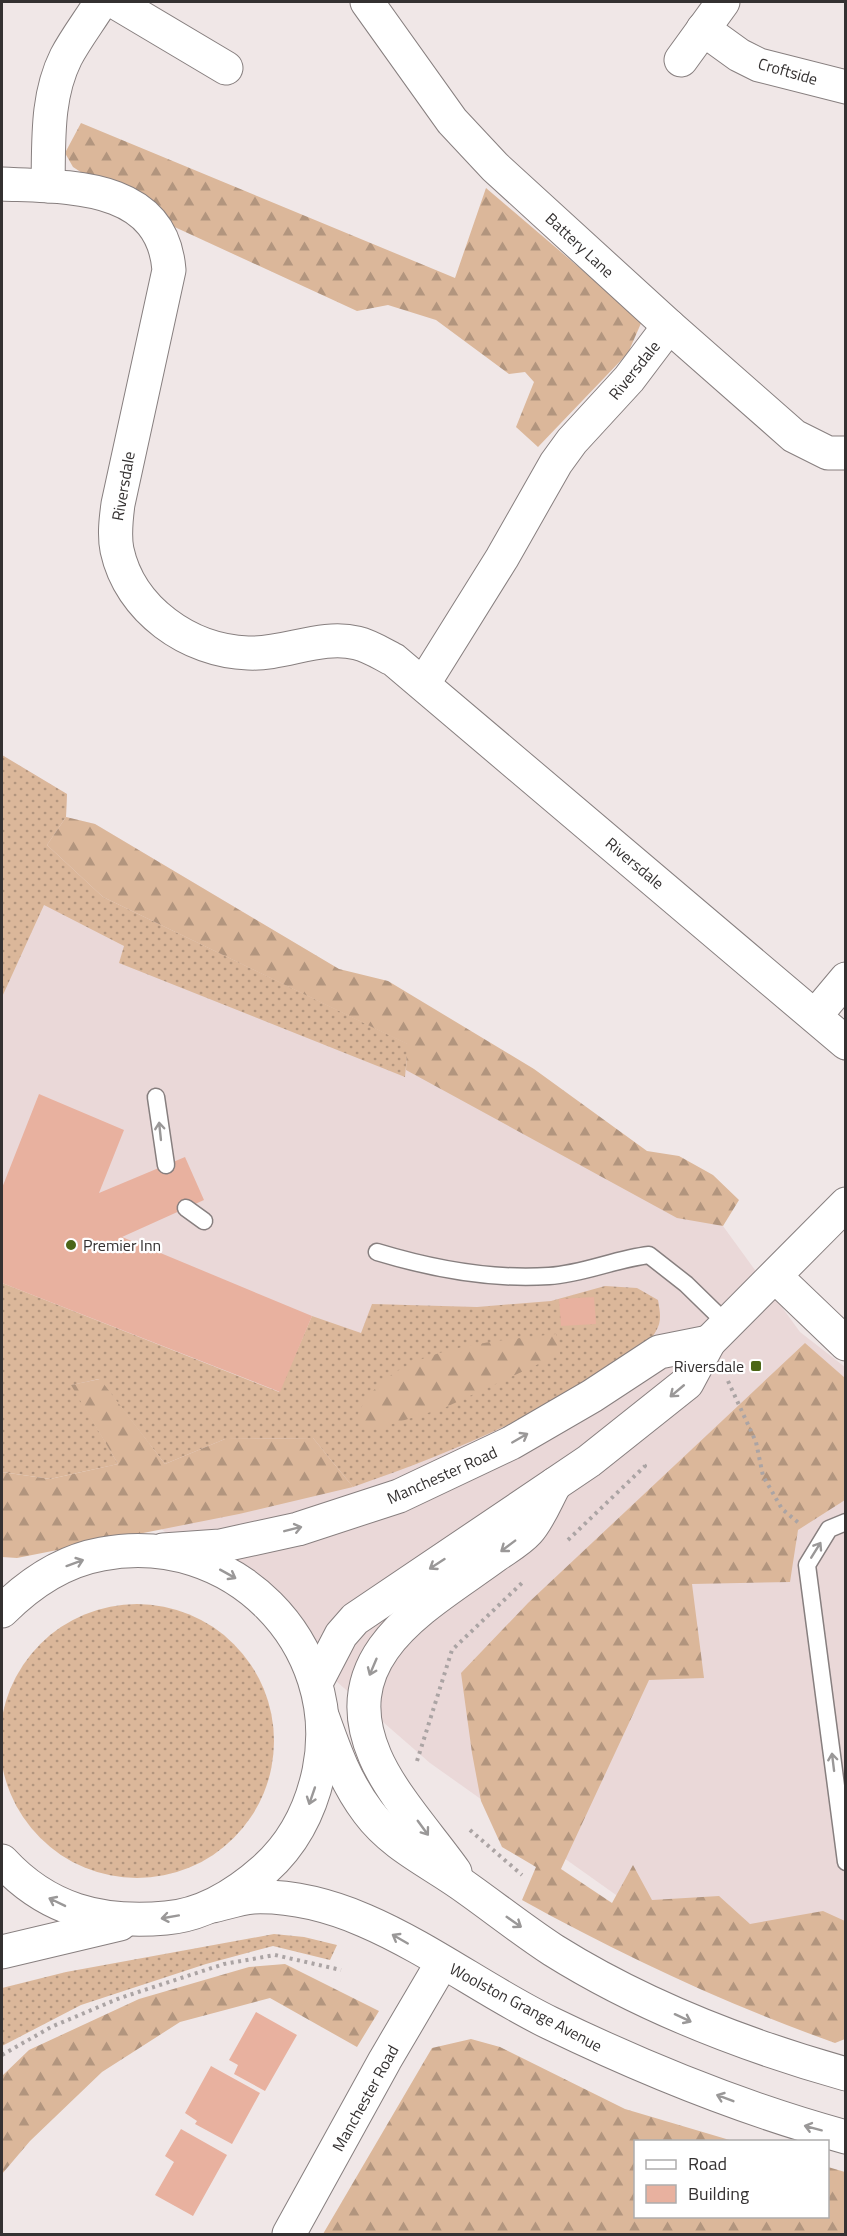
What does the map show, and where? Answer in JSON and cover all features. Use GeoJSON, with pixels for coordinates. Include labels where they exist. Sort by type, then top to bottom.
{"type":"FeatureCollection","features":[{"type":"Feature","properties":{"kind":"main road"},"geometry":{"type":"LineString","coordinates":[[48,186],[50,120],[58,77],[67,56],[101,2]]}},
{"type":"Feature","properties":{"kind":"main road"},"geometry":{"type":"LineString","coordinates":[[115,2],[226,68]]}},
{"type":"Feature","properties":{"kind":"main road","name":"Battery Lane"},"geometry":{"type":"LineString","coordinates":[[367,2],[452,121],[495,167],[669,326],[794,436],[837,453]]}},
{"type":"Feature","properties":{"kind":"main road"},"geometry":{"type":"LineString","coordinates":[[681,60],[723,2]]}},
{"type":"Feature","properties":{"kind":"main road","name":"Croftside"},"geometry":{"type":"LineString","coordinates":[[703,29],[739,55],[759,65],[846,87]]}},
{"type":"Feature","properties":{"kind":"main road","name":"Riversdale"},"geometry":{"type":"LineString","coordinates":[[2,184],[48,186],[99,193],[138,209],[152,220],[168,249],[169,270],[118,504],[115,528],[117,550],[124,569],[147,606],[172,628],[201,645],[249,654],[323,642],[355,642],[394,660],[424,683],[846,1043]]}},
{"type":"Feature","properties":{"kind":"main road","name":"Riversdale"},"geometry":{"type":"LineString","coordinates":[[424,683],[496,568],[555,464],[572,441],[629,380],[669,326]]}},
{"type":"Feature","properties":{"kind":"main road"},"geometry":{"type":"LineString","coordinates":[[815,1016],[846,979]]}},
{"type":"Feature","properties":{"kind":"main road"},"geometry":{"type":"LineString","coordinates":[[316,1683],[341,1635],[355,1619],[622,1437],[687,1383],[718,1333],[846,1204]]}},
{"type":"Feature","properties":{"kind":"main road"},"geometry":{"type":"LineString","coordinates":[[776,1277],[846,1344]]}},
{"type":"Feature","properties":{"kind":"main road","name":"Manchester Road"},"geometry":{"type":"LineString","coordinates":[[153,1551],[220,1546],[298,1528],[399,1496],[512,1443],[592,1396],[659,1352],[718,1333]]}},
{"type":"Feature","properties":{"kind":"main road"},"geometry":{"type":"LineString","coordinates":[[467,1888],[389,1781],[375,1756],[365,1707],[366,1685],[374,1663],[388,1640],[408,1620],[529,1531],[555,1484]]}},
{"type":"Feature","properties":{"kind":"main road"},"geometry":{"type":"LineString","coordinates":[[9,1597],[74,1562],[103,1554],[153,1551],[188,1557],[213,1566],[256,1592],[290,1630],[303,1650],[316,1683],[323,1718],[346,1781],[369,1814],[399,1845],[467,1888],[554,1950],[630,1993],[722,2036],[846,2074]]}},
{"type":"Feature","properties":{"kind":"main road"},"geometry":{"type":"LineString","coordinates":[[2,1952],[134,1921],[171,1918],[206,1908],[244,1887],[277,1858],[294,1836],[315,1789],[322,1757],[323,1718]]}},
{"type":"Feature","properties":{"kind":"main road"},"geometry":{"type":"LineString","coordinates":[[2,1861],[34,1889],[57,1903],[107,1919],[134,1921]]}},
{"type":"Feature","properties":{"kind":"main road","name":"Woolston Grange Avenue"},"geometry":{"type":"LineString","coordinates":[[206,1908],[251,1897],[310,1902],[336,1908],[369,1922],[547,2021],[635,2063],[780,2119],[846,2137]]}},
{"type":"Feature","properties":{"kind":"main road","name":"Manchester Road"},"geometry":{"type":"LineString","coordinates":[[289,2235],[385,2060],[442,1963]]}},
{"type":"Feature","properties":{"kind":"lane"},"geometry":{"type":"LineString","coordinates":[[156,1096],[166,1165]]}},
{"type":"Feature","properties":{"kind":"lane"},"geometry":{"type":"LineString","coordinates":[[186,1208],[204,1221]]}},
{"type":"Feature","properties":{"kind":"lane"},"geometry":{"type":"LineString","coordinates":[[376,1252],[452,1272],[550,1276],[649,1255],[673,1272],[718,1333]]}},
{"type":"Feature","properties":{"kind":"lane"},"geometry":{"type":"LineString","coordinates":[[846,1522],[829,1529],[807,1565],[846,1862]]}},
{"type":"Feature","properties":{"kind":"path"},"geometry":{"type":"LineString","coordinates":[[718,1333],[749,1424],[763,1476],[782,1509],[822,1541]]}},
{"type":"Feature","properties":{"kind":"path"},"geometry":{"type":"LineString","coordinates":[[561,1546],[645,1466]]}},
{"type":"Feature","properties":{"kind":"path"},"geometry":{"type":"LineString","coordinates":[[415,1770],[452,1650],[528,1578]]}},
{"type":"Feature","properties":{"kind":"path"},"geometry":{"type":"LineString","coordinates":[[464,1824],[522,1875]]}},
{"type":"Feature","properties":{"kind":"path"},"geometry":{"type":"LineString","coordinates":[[2,2055],[51,2027],[120,1998],[224,1964],[275,1955],[341,1970]]}},
{"type":"Feature","properties":{"kind":"shaded area"},"geometry":{"type":"Polygon","coordinates":[[[2,755],[67,794],[66,817],[95,824],[483,1055],[723,1226],[800,1332],[845,1367],[845,1994],[709,1961],[430,1763],[2,1390],[2,755]]]}},
{"type":"Feature","properties":{"kind":"green space"},"geometry":{"type":"Polygon","coordinates":[[[81,123],[455,278],[486,188],[642,321],[628,353],[538,447],[516,427],[534,382],[525,372],[509,374],[436,320],[388,305],[357,311],[142,212],[73,167],[65,153],[81,123]]]}},
{"type":"Feature","properties":{"kind":"green space"},"geometry":{"type":"Polygon","coordinates":[[[2,755],[67,794],[66,817],[47,845],[103,897],[408,1044],[405,1077],[119,963],[124,946],[44,905],[2,997],[2,755]]]}},
{"type":"Feature","properties":{"kind":"green space"},"geometry":{"type":"Polygon","coordinates":[[[66,817],[95,824],[339,969],[388,981],[534,1069],[647,1151],[679,1156],[713,1175],[739,1200],[723,1226],[677,1218],[406,1070],[407,1044],[103,897],[47,845],[66,817]]]}},
{"type":"Feature","properties":{"kind":"green space"},"geometry":{"type":"Polygon","coordinates":[[[2,1283],[279,1392],[312,1316],[361,1333],[372,1304],[477,1307],[551,1301],[605,1286],[637,1288],[658,1300],[660,1316],[652,1338],[639,1350],[542,1408],[419,1463],[353,1487],[313,1438],[225,1439],[165,1464],[99,1379],[72,1385],[118,1464],[50,1479],[2,1472],[2,1283]]]}},
{"type":"Feature","properties":{"kind":"green space"},"geometry":{"type":"Polygon","coordinates":[[[556,1334],[560,1354],[444,1408],[369,1431],[360,1425],[357,1417],[371,1393],[391,1375],[416,1362],[443,1352],[473,1345],[556,1334]]]}},
{"type":"Feature","properties":{"kind":"green space"},"geometry":{"type":"Polygon","coordinates":[[[805,1343],[845,1378],[845,1500],[798,1530],[790,1582],[692,1584],[704,1678],[649,1680],[561,1869],[612,1903],[633,1865],[652,1900],[719,1896],[750,1924],[823,1911],[845,1921],[845,2039],[835,2043],[754,2012],[676,1978],[522,1900],[536,1867],[502,1847],[481,1801],[461,1673],[528,1603],[805,1343]]]}},
{"type":"Feature","properties":{"kind":"green space"},"geometry":{"type":"Polygon","coordinates":[[[100,1379],[165,1464],[225,1439],[313,1438],[353,1487],[239,1514],[17,1558],[2,1557],[2,1472],[50,1479],[118,1464],[71,1385],[100,1379]]]}},
{"type":"Feature","properties":{"kind":"green space"},"geometry":{"type":"Polygon","coordinates":[[[137,1604],[177,1610],[213,1627],[234,1644],[251,1665],[268,1701],[274,1741],[268,1781],[251,1817],[234,1838],[213,1855],[177,1872],[137,1878],[97,1872],[61,1855],[40,1838],[23,1817],[6,1781],[0,1741],[6,1701],[23,1665],[40,1644],[61,1627],[97,1610],[137,1604]]]}},
{"type":"Feature","properties":{"kind":"green space"},"geometry":{"type":"Polygon","coordinates":[[[274,1934],[304,1937],[337,1945],[330,1960],[273,1946],[206,1964],[81,2005],[2,2046],[2,1988],[66,1972],[274,1934]]]}},
{"type":"Feature","properties":{"kind":"green space"},"geometry":{"type":"Polygon","coordinates":[[[285,1964],[379,2011],[357,2047],[270,1998],[180,2022],[102,2072],[30,2141],[2,2174],[2,2076],[29,2050],[139,1999],[249,1967],[285,1964]]]}},
{"type":"Feature","properties":{"kind":"green space"},"geometry":{"type":"Polygon","coordinates":[[[471,2039],[500,2047],[625,2109],[730,2140],[634,2140],[634,2218],[829,2218],[829,2167],[845,2172],[845,2234],[323,2234],[432,2048],[471,2039]]]}},
{"type":"Feature","properties":{"kind":"building","name":"Premier Inn"},"geometry":{"type":"Polygon","coordinates":[[[39,1094],[124,1130],[99,1193],[185,1157],[204,1200],[122,1237],[312,1316],[280,1392],[2,1283],[2,1188],[39,1094]]]}},
{"type":"Feature","properties":{"kind":"building"},"geometry":{"type":"Polygon","coordinates":[[[594,1297],[596,1324],[561,1326],[559,1299],[594,1297]]]}},
{"type":"Feature","properties":{"kind":"building"},"geometry":{"type":"Polygon","coordinates":[[[256,2012],[297,2035],[265,2091],[234,2074],[238,2065],[229,2060],[256,2012]]]}},
{"type":"Feature","properties":{"kind":"building"},"geometry":{"type":"Polygon","coordinates":[[[211,2066],[260,2093],[232,2144],[195,2124],[197,2121],[185,2113],[211,2066]]]}},
{"type":"Feature","properties":{"kind":"building"},"geometry":{"type":"Polygon","coordinates":[[[181,2129],[227,2155],[193,2216],[155,2195],[174,2162],[165,2156],[181,2129]]]}},
{"type":"Feature","properties":{"kind":"place","name":"Premier Inn"},"geometry":{"type":"Point","coordinates":[71,1245]}},
{"type":"Feature","properties":{"kind":"place","name":"Riversdale"},"geometry":{"type":"Point","coordinates":[756,1366]}}]}
